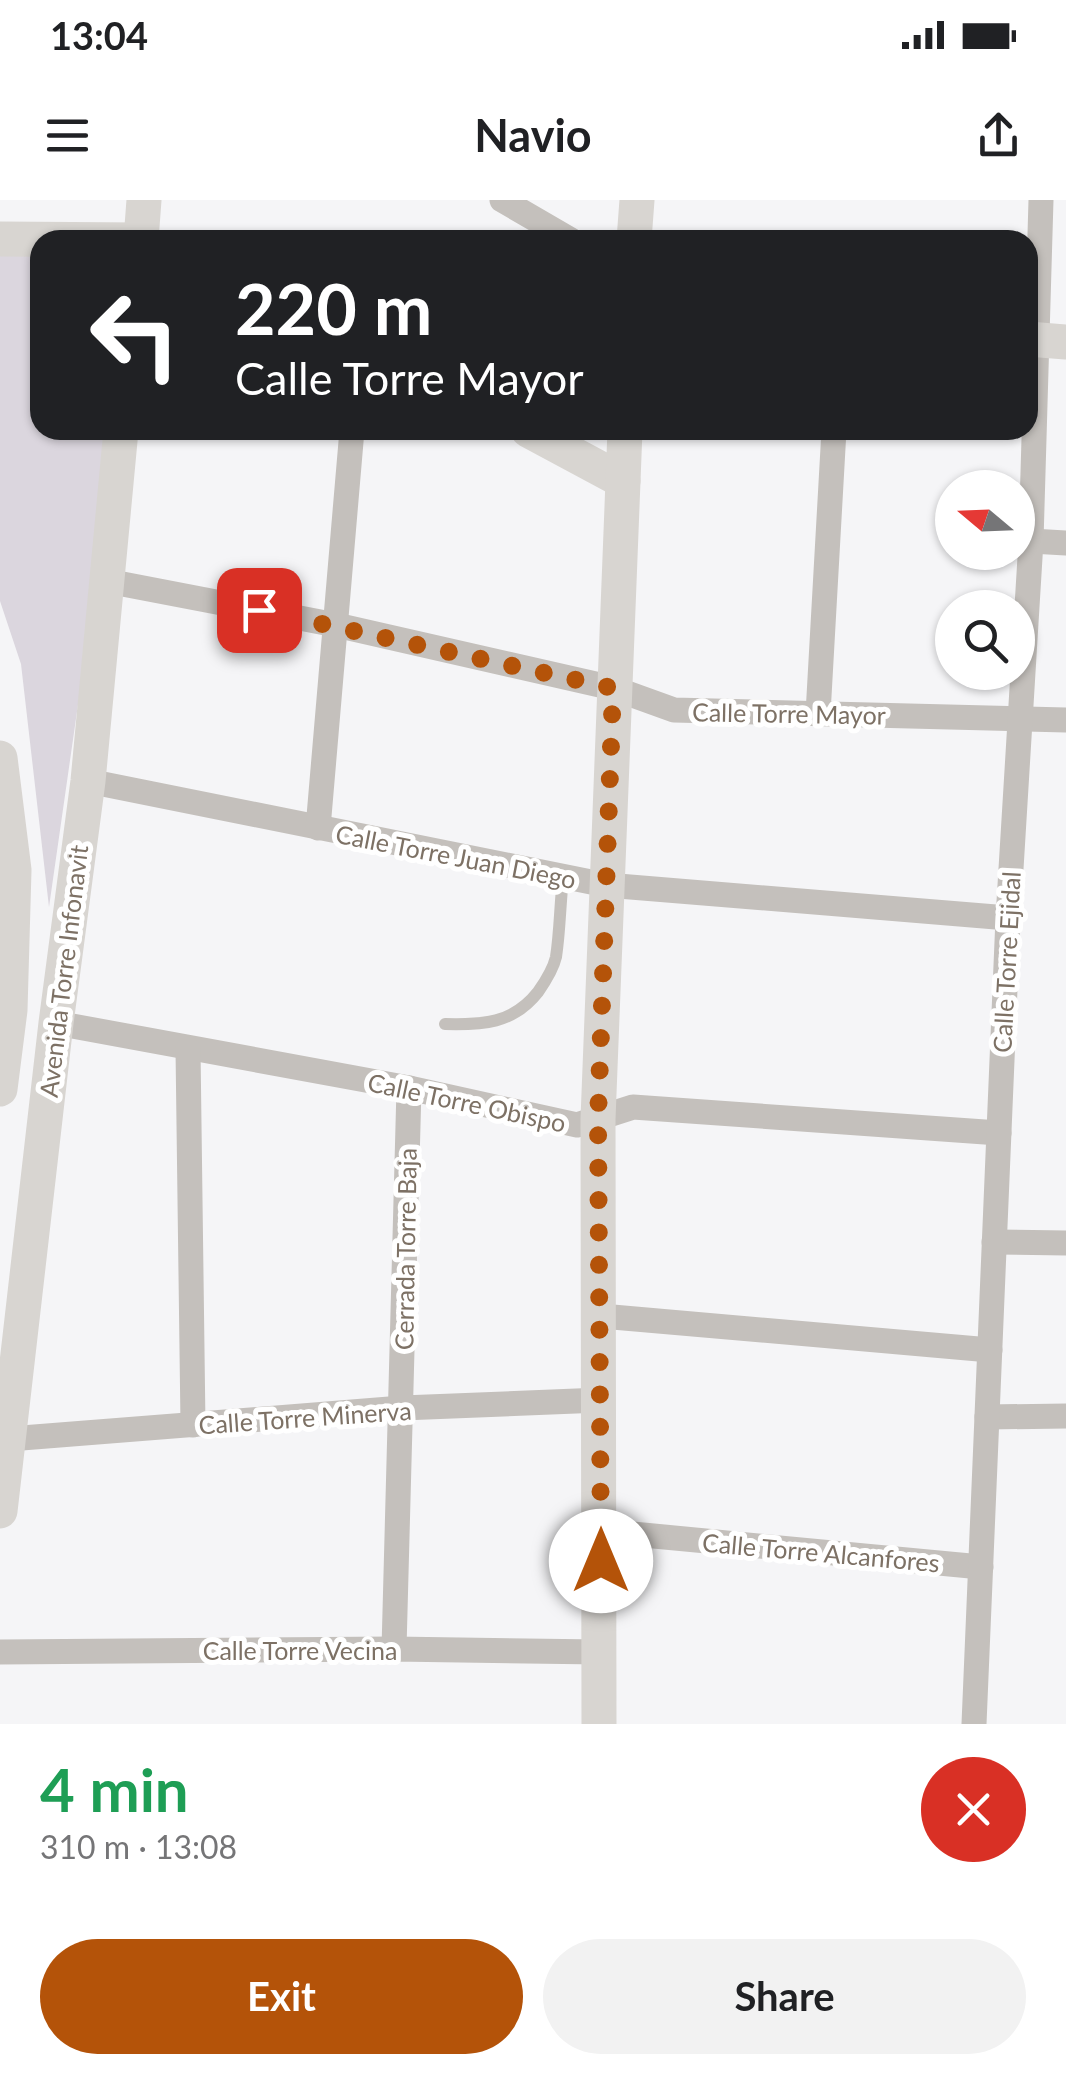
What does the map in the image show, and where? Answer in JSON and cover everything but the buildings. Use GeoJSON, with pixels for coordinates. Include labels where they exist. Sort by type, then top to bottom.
{"type":"FeatureCollection","features":[{"type":"Feature","properties":{"kind":"street"},"geometry":{"type":"LineString","coordinates":[[142,230],[144,200]]}},
{"type":"Feature","properties":{"kind":"street"},"geometry":{"type":"LineString","coordinates":[[502,200],[554,230]]}},
{"type":"Feature","properties":{"kind":"street"},"geometry":{"type":"LineString","coordinates":[[635,230],[637,200]]}},
{"type":"Feature","properties":{"kind":"street","name":"Calle Torre Ejidal"},"geometry":{"type":"LineString","coordinates":[[1038,433],[1044,340],[1041,200]]}},
{"type":"Feature","properties":{"kind":"street"},"geometry":{"type":"LineString","coordinates":[[0,239],[30,239]]}},
{"type":"Feature","properties":{"kind":"street","name":"Avenida Torre Infonavit"},"geometry":{"type":"LineString","coordinates":[[0,1512],[88,781],[120,440]]}},
{"type":"Feature","properties":{"kind":"street"},"geometry":{"type":"LineString","coordinates":[[318,828],[351,440]]}},
{"type":"Feature","properties":{"kind":"street"},"geometry":{"type":"LineString","coordinates":[[547,440],[623,481]]}},
{"type":"Feature","properties":{"kind":"street"},"geometry":{"type":"LineString","coordinates":[[599,1724],[598,1119],[625,440]]}},
{"type":"Feature","properties":{"kind":"street"},"geometry":{"type":"LineString","coordinates":[[818,714],[833,440]]}},
{"type":"Feature","properties":{"kind":"street","name":"Calle Torre Ejidal"},"geometry":{"type":"LineString","coordinates":[[1035,479],[1038,440]]}},
{"type":"Feature","properties":{"kind":"street"},"geometry":{"type":"LineString","coordinates":[[1035,541],[1066,543]]}},
{"type":"Feature","properties":{"kind":"street","name":"Calle Torre Ejidal"},"geometry":{"type":"LineString","coordinates":[[974,1724],[1008,918],[1029,570]]}},
{"type":"Feature","properties":{"kind":"street","name":"Calle Torre Mayor"},"geometry":{"type":"LineString","coordinates":[[107,580],[336,625],[613,688],[674,710],[1066,720]]}},
{"type":"Feature","properties":{"kind":"street"},"geometry":{"type":"LineString","coordinates":[[0,758],[14,870],[10,1010],[0,1089]]}},
{"type":"Feature","properties":{"kind":"street","name":"Calle Torre Juan Diego"},"geometry":{"type":"LineString","coordinates":[[88,781],[606,885],[1008,918]]}},
{"type":"Feature","properties":{"kind":"street","name":"Calle Torre Obispo"},"geometry":{"type":"LineString","coordinates":[[56,1023],[409,1088],[577,1125],[634,1107],[999,1133]]}},
{"type":"Feature","properties":{"kind":"street"},"geometry":{"type":"LineString","coordinates":[[188,1048],[193,1426]]}},
{"type":"Feature","properties":{"kind":"street","name":"Cerrada Torre Baja"},"geometry":{"type":"LineString","coordinates":[[394,1649],[409,1088]]}},
{"type":"Feature","properties":{"kind":"street"},"geometry":{"type":"LineString","coordinates":[[994,1242],[1066,1243]]}},
{"type":"Feature","properties":{"kind":"street"},"geometry":{"type":"LineString","coordinates":[[601,1316],[990,1350]]}},
{"type":"Feature","properties":{"kind":"street","name":"Calle Torre Minerva"},"geometry":{"type":"LineString","coordinates":[[9,1439],[402,1408],[601,1400]]}},
{"type":"Feature","properties":{"kind":"street"},"geometry":{"type":"LineString","coordinates":[[987,1416],[1066,1416]]}},
{"type":"Feature","properties":{"kind":"street","name":"Calle Torre Alcanfores"},"geometry":{"type":"LineString","coordinates":[[601,1531],[980,1567]]}},
{"type":"Feature","properties":{"kind":"street","name":"Calle Torre Vecina"},"geometry":{"type":"LineString","coordinates":[[0,1652],[600,1652]]}},
{"type":"Feature","properties":{"kind":"lane"},"geometry":{"type":"LineString","coordinates":[[445,1024],[504,1020],[528,1004],[546,982],[555,960],[563,878]]}},
{"type":"Feature","properties":{"kind":"shaded area"},"geometry":{"type":"Polygon","coordinates":[[[0,250],[30,251],[30,440],[111,440],[91,614],[49,907],[21,664],[0,601],[0,250]]]}},
{"type":"Feature","properties":{"kind":"route"},"geometry":{"type":"LineString","coordinates":[[259,610],[613,688],[598,1119],[601,1561]]}}]}
